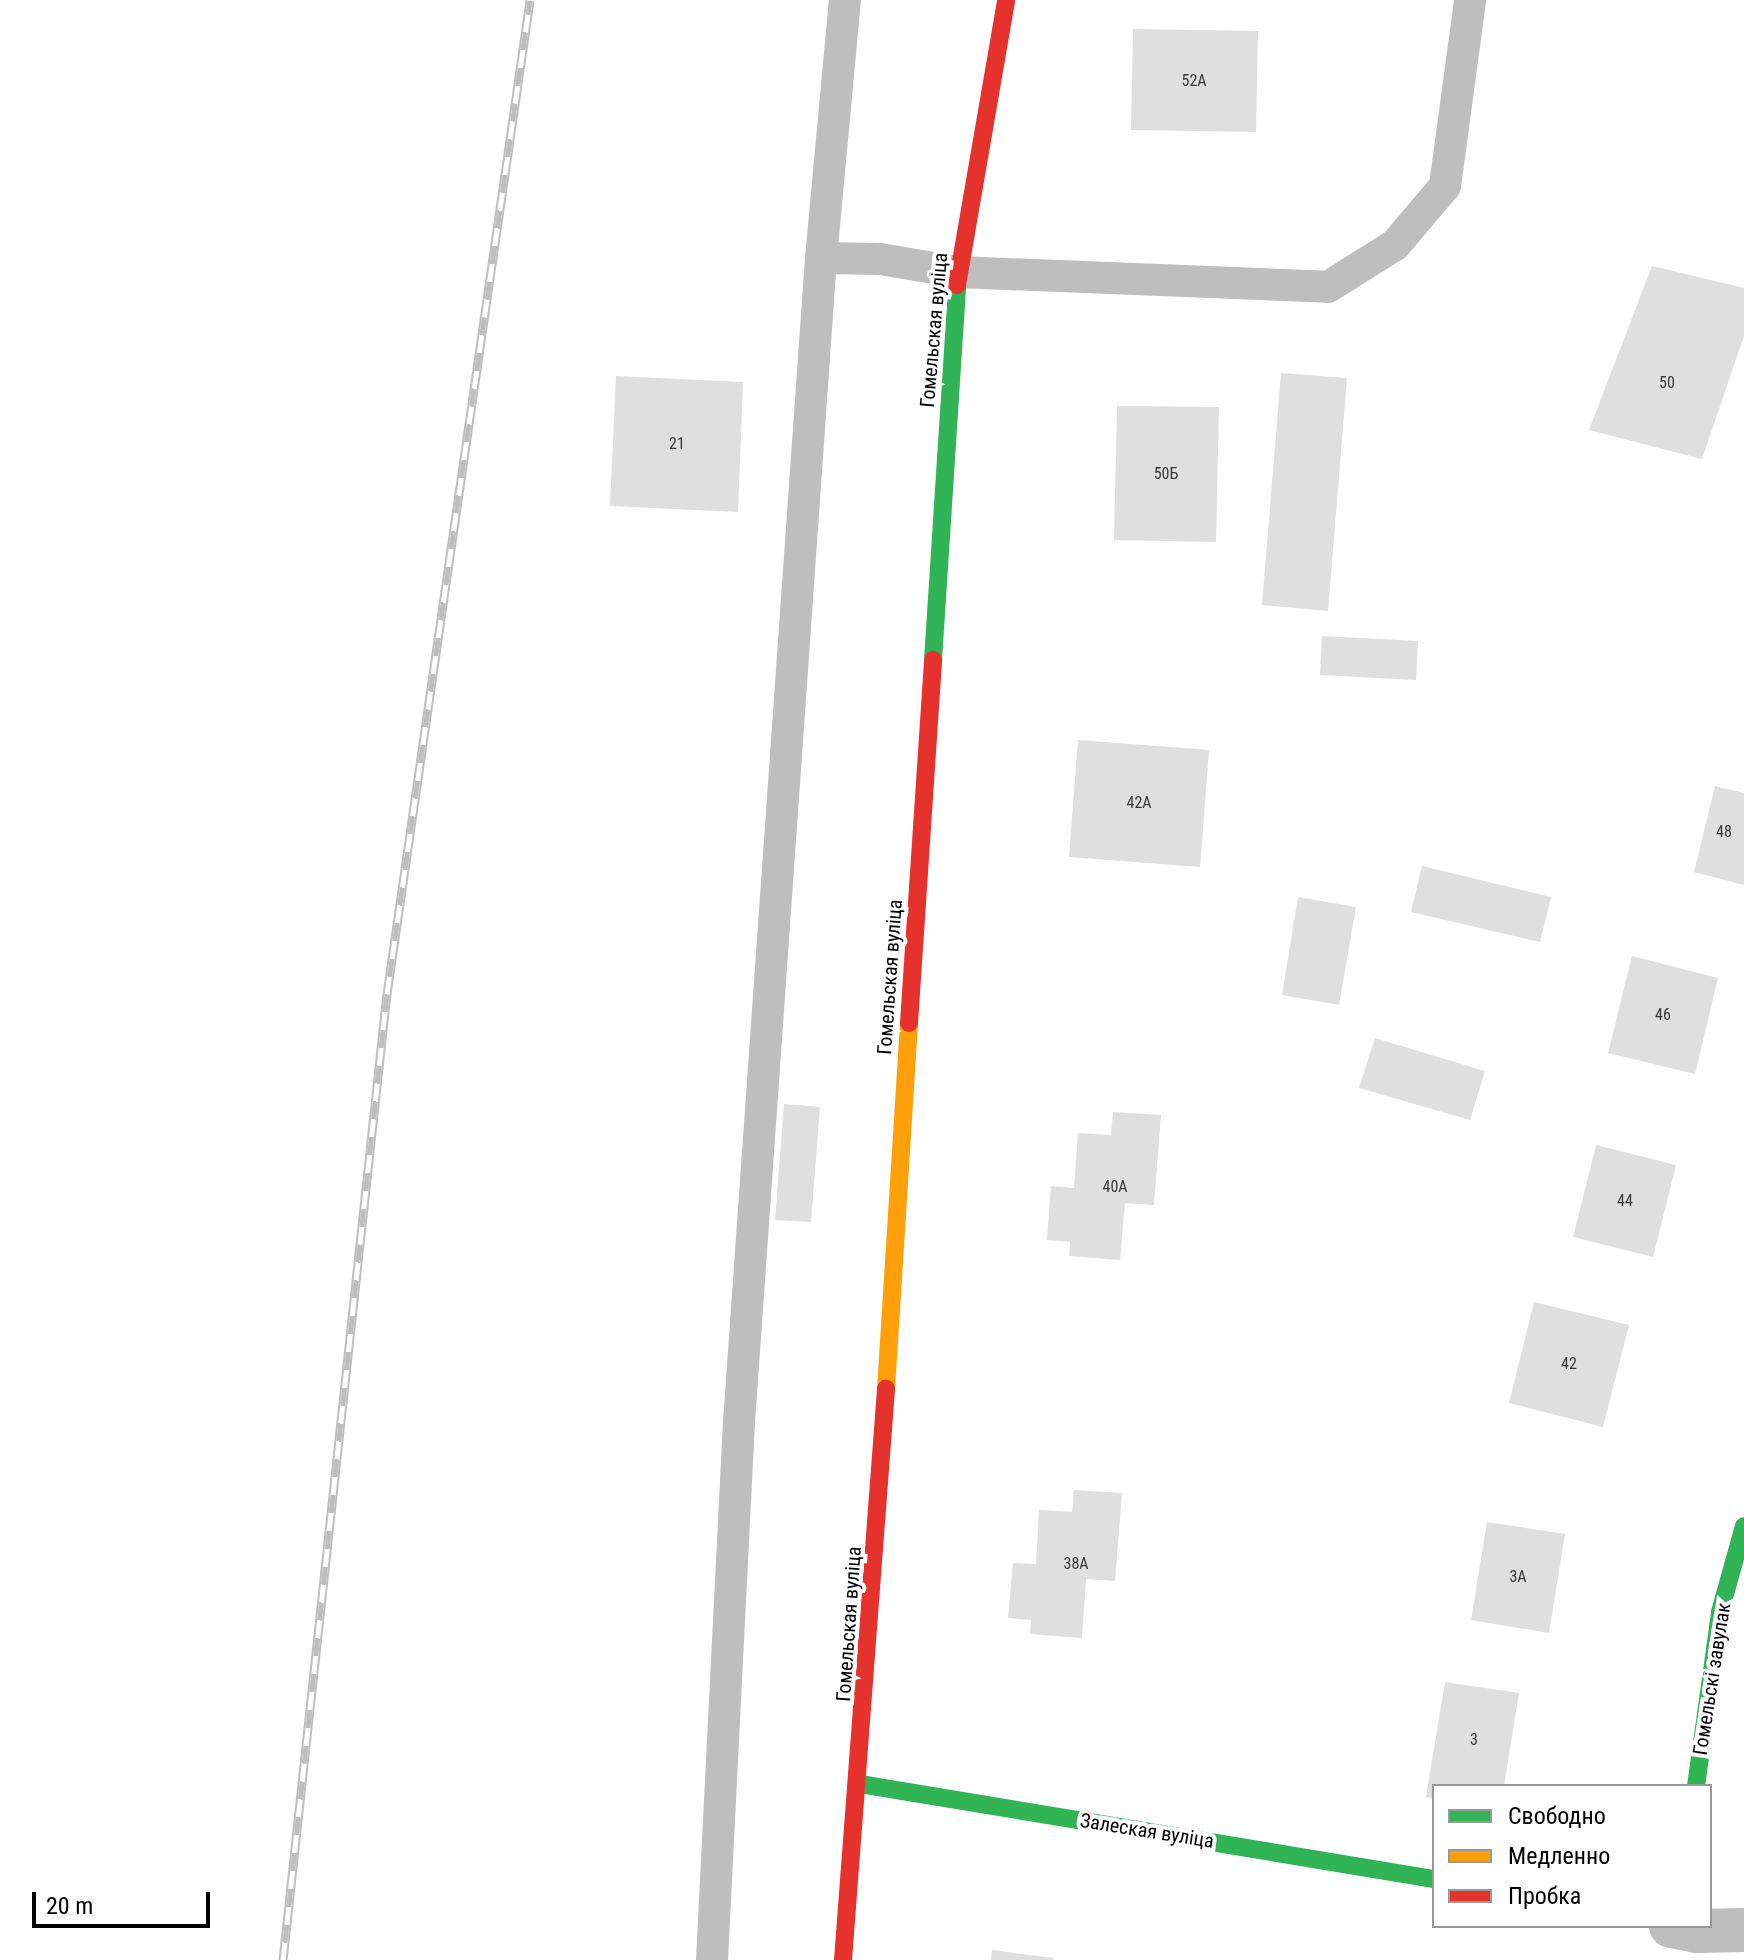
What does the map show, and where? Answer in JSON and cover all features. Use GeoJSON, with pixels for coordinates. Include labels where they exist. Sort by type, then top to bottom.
{"type":"FeatureCollection","features":[{"type":"Feature","properties":{"kind":"street","name":"Гомельская вуліца"},"geometry":{"type":"LineString","coordinates":[[843,1960],[860,1784],[958,272],[1006,0]]}},
{"type":"Feature","properties":{"kind":"street","name":"Гомельскі завулак"},"geometry":{"type":"LineString","coordinates":[[1696,1784],[1720,1612],[1744,1526]]}},
{"type":"Feature","properties":{"kind":"street","name":"Залеская вуліца"},"geometry":{"type":"LineString","coordinates":[[860,1784],[1432,1879]]}},
{"type":"Feature","properties":{"kind":"street"},"geometry":{"type":"LineString","coordinates":[[1691,1936],[1744,1930]]}},
{"type":"Feature","properties":{"kind":"lane"},"geometry":{"type":"LineString","coordinates":[[712,1960],[739,1422],[821,258],[845,0]]}},
{"type":"Feature","properties":{"kind":"lane"},"geometry":{"type":"LineString","coordinates":[[821,258],[880,259],[958,272],[1328,287],[1395,245],[1445,186],[1470,0]]}},
{"type":"Feature","properties":{"kind":"building"},"geometry":{"type":"Polygon","coordinates":[[[1133,29],[1258,31],[1256,132],[1131,130],[1133,29]]]}},
{"type":"Feature","properties":{"kind":"building"},"geometry":{"type":"Polygon","coordinates":[[[1652,266],[1744,288],[1744,336],[1702,459],[1589,430],[1652,266]]]}},
{"type":"Feature","properties":{"kind":"building"},"geometry":{"type":"Polygon","coordinates":[[[1281,373],[1347,378],[1328,611],[1262,605],[1281,373]]]}},
{"type":"Feature","properties":{"kind":"building"},"geometry":{"type":"Polygon","coordinates":[[[616,376],[743,382],[738,512],[610,506],[616,376]]]}},
{"type":"Feature","properties":{"kind":"building"},"geometry":{"type":"Polygon","coordinates":[[[1117,406],[1219,407],[1216,542],[1114,540],[1117,406]]]}},
{"type":"Feature","properties":{"kind":"building"},"geometry":{"type":"Polygon","coordinates":[[[1322,636],[1418,641],[1416,680],[1320,675],[1322,636]]]}},
{"type":"Feature","properties":{"kind":"building"},"geometry":{"type":"Polygon","coordinates":[[[1078,740],[1209,750],[1200,867],[1069,857],[1078,740]]]}},
{"type":"Feature","properties":{"kind":"building"},"geometry":{"type":"Polygon","coordinates":[[[1715,786],[1744,793],[1744,885],[1694,872],[1715,786]]]}},
{"type":"Feature","properties":{"kind":"building"},"geometry":{"type":"Polygon","coordinates":[[[1422,866],[1551,897],[1540,942],[1411,912],[1422,866]]]}},
{"type":"Feature","properties":{"kind":"building"},"geometry":{"type":"Polygon","coordinates":[[[1298,897],[1356,907],[1339,1005],[1282,995],[1298,897]]]}},
{"type":"Feature","properties":{"kind":"building"},"geometry":{"type":"Polygon","coordinates":[[[1632,956],[1718,978],[1695,1074],[1608,1053],[1632,956]]]}},
{"type":"Feature","properties":{"kind":"building"},"geometry":{"type":"Polygon","coordinates":[[[1375,1038],[1485,1071],[1470,1120],[1359,1088],[1375,1038]]]}},
{"type":"Feature","properties":{"kind":"building"},"geometry":{"type":"Polygon","coordinates":[[[784,1104],[820,1107],[811,1222],[775,1220],[784,1104]]]}},
{"type":"Feature","properties":{"kind":"building"},"geometry":{"type":"Polygon","coordinates":[[[1113,1112],[1161,1115],[1154,1205],[1125,1203],[1120,1260],[1069,1256],[1070,1242],[1047,1240],[1051,1186],[1074,1188],[1078,1133],[1111,1135],[1113,1112]]]}},
{"type":"Feature","properties":{"kind":"building"},"geometry":{"type":"Polygon","coordinates":[[[1596,1145],[1676,1165],[1653,1257],[1573,1237],[1596,1145]]]}},
{"type":"Feature","properties":{"kind":"building"},"geometry":{"type":"Polygon","coordinates":[[[1534,1302],[1629,1325],[1603,1427],[1509,1403],[1534,1302]]]}},
{"type":"Feature","properties":{"kind":"building"},"geometry":{"type":"Polygon","coordinates":[[[1074,1490],[1122,1493],[1115,1581],[1086,1579],[1082,1638],[1030,1634],[1031,1620],[1008,1618],[1013,1563],[1036,1564],[1039,1510],[1072,1512],[1074,1490]]]}},
{"type":"Feature","properties":{"kind":"building"},"geometry":{"type":"Polygon","coordinates":[[[1487,1522],[1565,1534],[1549,1633],[1471,1620],[1487,1522]]]}},
{"type":"Feature","properties":{"kind":"building"},"geometry":{"type":"Polygon","coordinates":[[[1445,1682],[1519,1693],[1504,1784],[1432,1784],[1432,1798],[1426,1797],[1445,1682]]]}},
{"type":"Feature","properties":{"kind":"building"},"geometry":{"type":"Polygon","coordinates":[[[992,1950],[1053,1958],[1053,1960],[991,1960],[992,1950]]]}},
{"type":"Feature","properties":{"kind":"railway"},"geometry":{"type":"LineString","coordinates":[[283,1960],[387,994],[530,0]]}},
{"type":"Feature","properties":{"kind":"traffic: fast"},"geometry":{"type":"LineString","coordinates":[[933,660],[957,285]]}},
{"type":"Feature","properties":{"kind":"traffic: fast"},"geometry":{"type":"LineString","coordinates":[[1696,1784],[1720,1612],[1744,1526]]}},
{"type":"Feature","properties":{"kind":"traffic: fast"},"geometry":{"type":"LineString","coordinates":[[860,1784],[1432,1879]]}},
{"type":"Feature","properties":{"kind":"traffic: slow"},"geometry":{"type":"LineString","coordinates":[[886,1389],[909,1023]]}},
{"type":"Feature","properties":{"kind":"traffic: jam"},"geometry":{"type":"LineString","coordinates":[[957,285],[1006,0]]}},
{"type":"Feature","properties":{"kind":"traffic: jam"},"geometry":{"type":"LineString","coordinates":[[909,1023],[933,660]]}},
{"type":"Feature","properties":{"kind":"traffic: jam"},"geometry":{"type":"LineString","coordinates":[[843,1960],[886,1389]]}}]}
